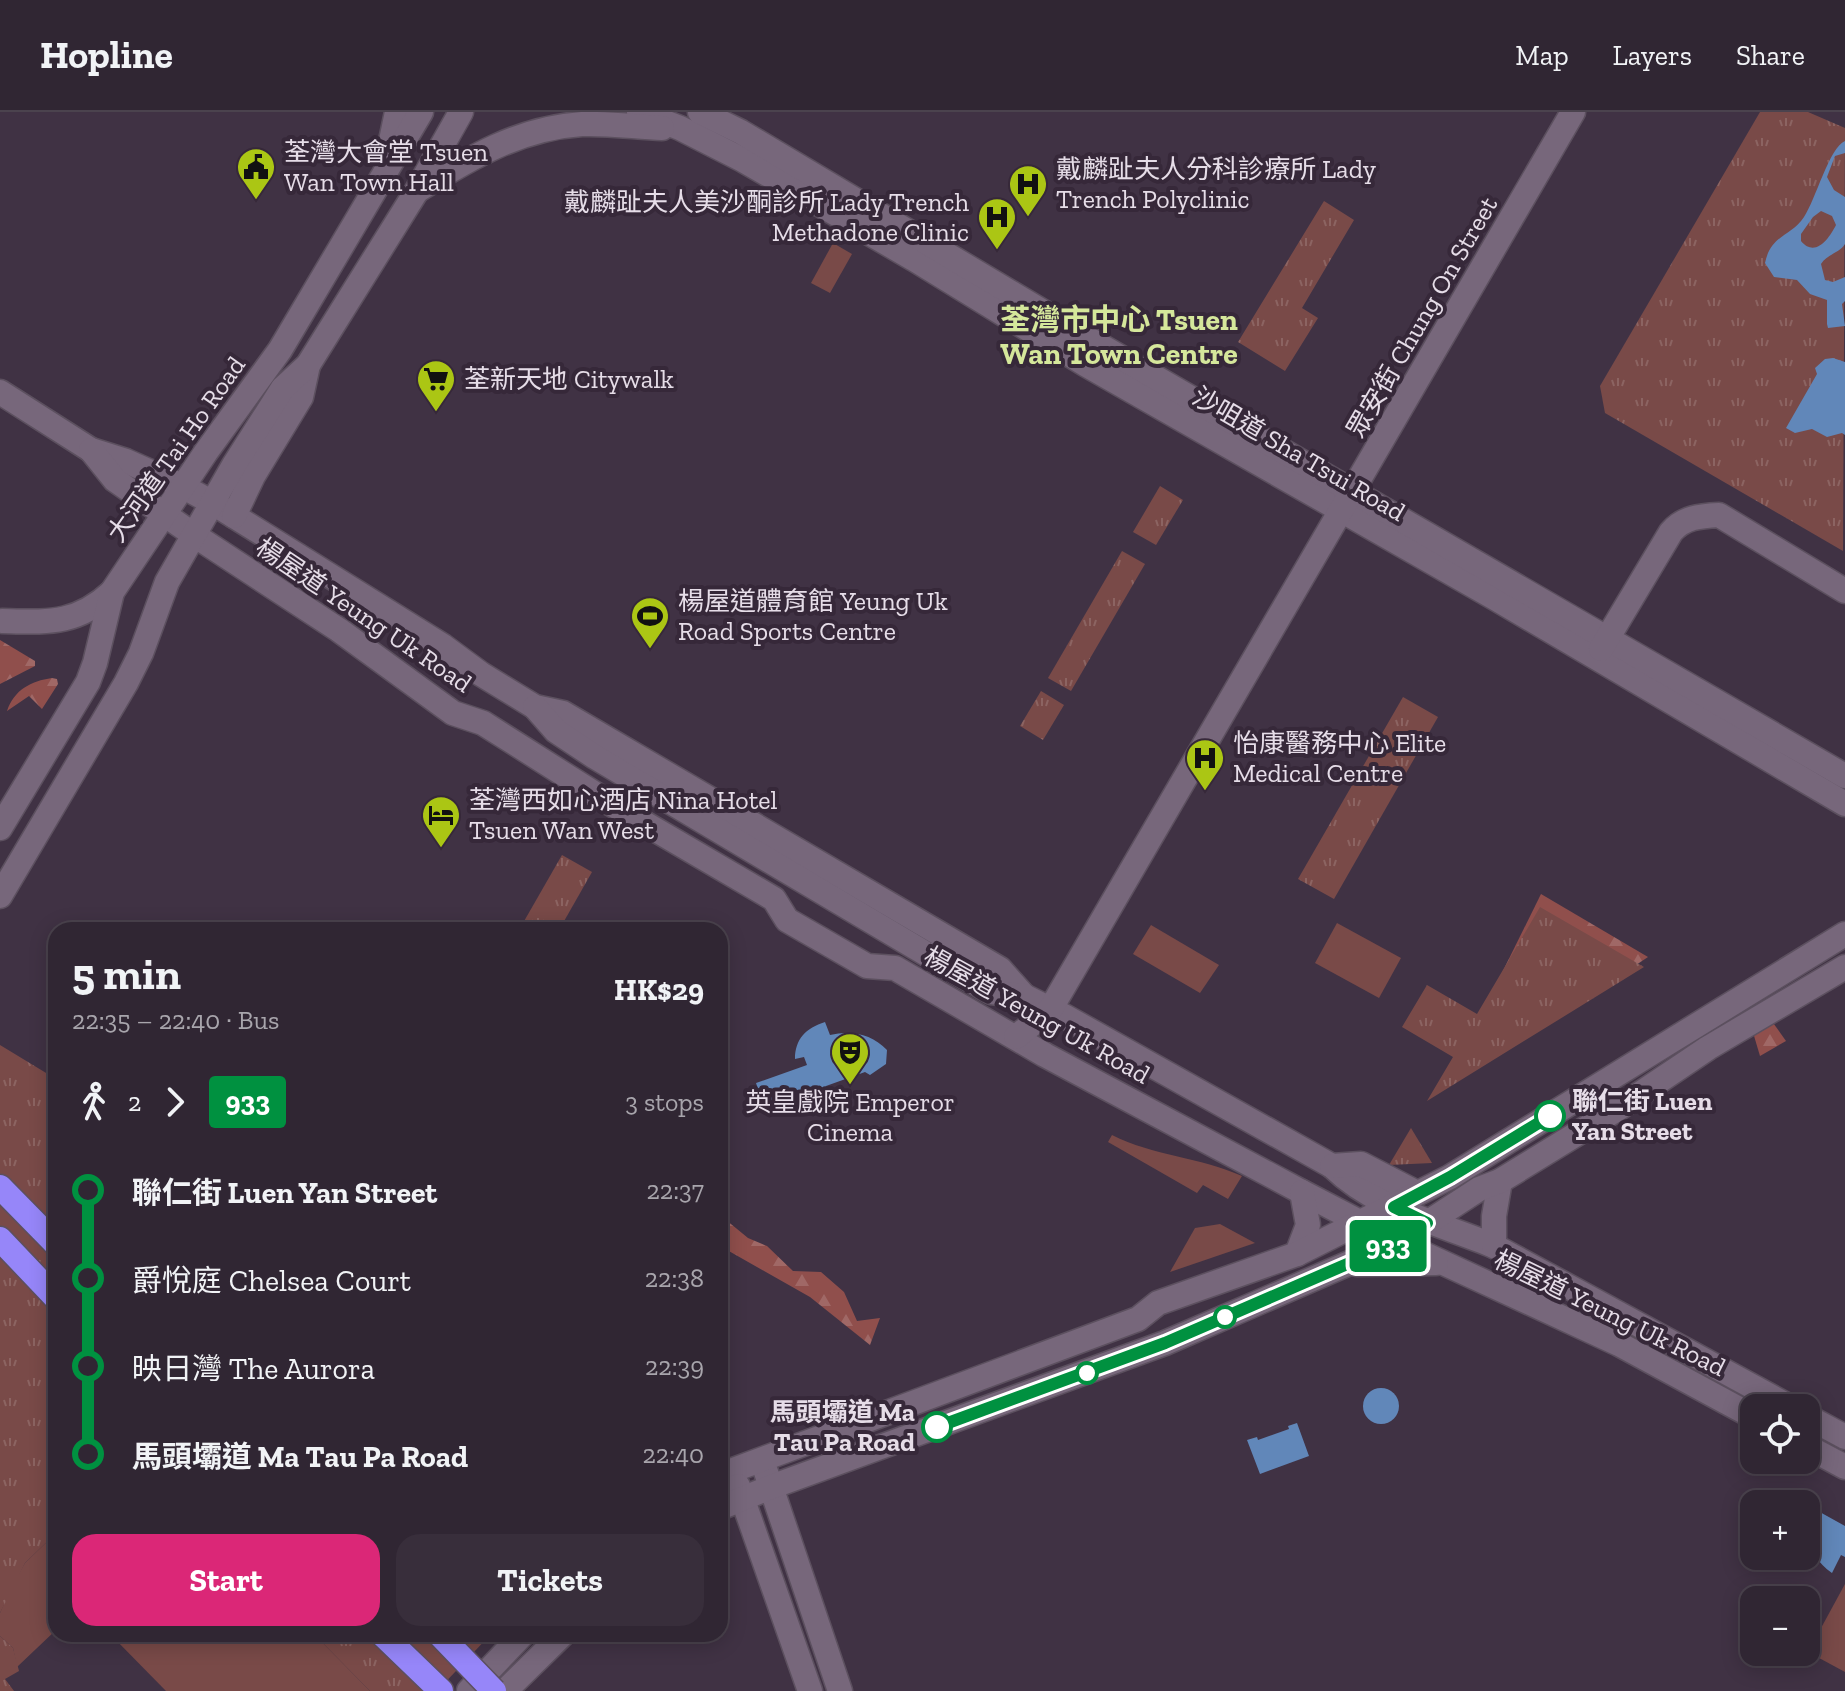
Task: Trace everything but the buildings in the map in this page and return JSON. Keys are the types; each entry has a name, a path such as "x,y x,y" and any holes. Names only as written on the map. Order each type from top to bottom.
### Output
{"highway":[{"path":"0,1187 48,1236"},
{"path":"0,1239 48,1290"},
{"path":"390,1642 441,1691"},
{"path":"447,1642 494,1691"}],"main road":[{"path":"382,181 397,112"},
{"name":"大河道 Tai Ho Road","path":"0,828 88,682 112,592 182,486 280,350 421,112"},
{"name":"大河道 Tai Ho Road","path":"0,896 133,670 167,582 194,535 283,388 308,365 416,192 461,112"},
{"path":"680,128 702,112"},
{"name":"沙咀道 Sha Tsui Road","path":"702,112 747,122 991,282 1346,500 1602,648 1845,776"},
{"name":"眾安街 Chung On Street","path":"1016,1037 1050,1010 1573,112"},
{"name":"沙咀道 Sha Tsui Road","path":"643,113 680,128 779,180 1085,364 1346,500"},
{"name":"大河道 Tai Ho Road","path":"416,192 505,140 548,127 585,124 680,128"},
{"path":"234,516 253,476 301,397 308,365"},
{"path":"0,392 91,450"},
{"name":"楊屋道 Yeung Uk Road","path":"91,450 126,461 213,503 535,707 563,713 1004,972 1024,996 1332,1166 1348,1183 1427,1223 1454,1229 1494,1246 1766,1394"},
{"name":"楊屋道 Yeung Uk Road","path":"91,450 115,480 339,630 453,713 483,723 590,791 774,899 787,920 867,966 895,968 1016,1037 1398,1242 1619,1344 1740,1409"},
{"path":"1602,648 1676,525 1700,516 1719,515 1845,591"},
{"path":"2,621 48,622 75,617 96,606 112,592"},
{"name":"沙咀道 Sha Tsui Road","path":"1602,648 1845,804"},
{"path":"728,1471 1138,1319 1158,1303 1297,1254 1362,1223 1450,1177 1837,939 1845,913"},
{"path":"728,1505 1165,1343 1398,1242 1479,1189 1500,1181 1619,1108 1708,1048 1845,967"},
{"path":"1332,1166 1361,1164 1417,1193"},
{"path":"1494,1246 1494,1216 1500,1181"},
{"path":"1297,1254 1308,1225 1302,1192"},
{"path":"1345,1264 1443,1263"},
{"path":"1820,1424 1845,1437"},
{"path":"1820,1454 1845,1467"},
{"path":"761,1458 840,1691"},
{"path":"728,1475 743,1498 810,1691"},
{"path":"469,1691 515,1642"},
{"path":"505,1691 555,1642"}],"green space":[{"path":"1760,112 1808,112 1845,128 1843,551 1605,413 1600,386"},
{"path":"1324,201 1354,220 1302,308 1318,318 1285,371 1238,342"},
{"path":"833,243 852,254 830,293 811,283"},
{"path":"1160,486 1183,500 1156,545 1133,532"},
{"path":"1122,551 1145,564 1071,691 1048,678"},
{"path":"0,640 35,661 35,666 0,684"},
{"path":"57,679 58,684 42,709 29,696 7,711 14,697 24,688"},
{"path":"1041,691 1064,705 1043,740 1020,726"},
{"path":"1403,697 1438,717 1334,899 1298,879"},
{"path":"562,855 592,872 564,922 524,922"},
{"path":"1541,894 1648,957 1618,977 1500,977"},
{"path":"1540,907 1644,967 1427,1101 1453,1057 1402,1027 1427,985 1477,1014"},
{"path":"1337,923 1401,958 1379,998 1315,963"},
{"path":"1151,925 1219,965 1200,993 1133,954"},
{"path":"1771,1020 1786,1041 1760,1056 1752,1029"},
{"path":"0,1045 48,1074 48,1541 25,1563 0,1613"},
{"path":"1411,1128 1432,1163 1389,1165"},
{"path":"1112,1135 1144,1148 1242,1176 1228,1199 1203,1185 1197,1193 1108,1142"},
{"path":"728,1222 748,1238 767,1246 793,1271 821,1272 844,1292 857,1321 880,1318 870,1345 810,1297 728,1251"},
{"path":"1220,1224 1255,1243 1170,1272 1195,1228"},
{"path":"48,1541 48,1638 17,1667 13,1648 0,1636 0,1613 25,1563"},
{"path":"1845,1584 1845,1672 1820,1658 1820,1630"},
{"path":"0,1636 13,1648 19,1671 5,1679 14,1691 0,1691"},
{"path":"118,1642 322,1642 370,1691 166,1691"},
{"path":"322,1642 483,1642 437,1691 370,1691"}],"water":[{"path":"1845,141 1845,153 1835,156 1827,177 1834,190 1845,197 1845,244 1821,264 1825,280 1833,282 1845,277 1845,301 1842,304 1845,326 1828,328 1827,300 1810,294 1797,280 1774,277 1765,263 1772,246 1804,217 1839,146","holes":["1821,211 1832,216 1836,225 1821,245 1811,248 1801,241 1801,234 1813,217"]},
{"path":"1825,359 1845,362 1845,435 1827,437 1812,429 1795,433 1786,428 1817,374 1815,368"},
{"path":"825,1022 830,1035 846,1033 875,1040 887,1050 886,1064 870,1075 865,1072 826,1086 827,1091 802,1100 799,1095 764,1107 756,1083 807,1065 804,1057 795,1059 799,1040 807,1031"},
{"path":"1381,1388 1394,1393 1399,1406 1394,1419 1381,1424 1368,1419 1363,1406 1368,1393"},
{"path":"1297,1423 1309,1456 1260,1474 1247,1440 1257,1437 1258,1440"},
{"path":"1820,1512 1845,1526 1845,1557 1841,1555 1832,1573 1820,1561"}],"bus line":[{"name":"933","path":"937,1427 1165,1343 1398,1242 1427,1223 1394,1207 1550,1116"}],"place":[{"name":"荃灣大會堂 Tsuen Wan Town Hall","path":"256,201"},
{"name":"戴麟趾夫人分科診療所 Lady Trench Polyclinic","path":"1028,218"},
{"name":"戴麟趾夫人美沙酮診所 Lady Trench Methadone Clinic","path":"997,251"},
{"name":"荃新天地 Citywalk","path":"436,413"},
{"name":"楊屋道體育館 Yeung Uk Road Sports Centre","path":"650,650"},
{"name":"怡康醫務中心 Elite Medical Centre","path":"1205,792"},
{"name":"荃灣西如心酒店 Nina Hotel Tsuen Wan West","path":"441,849"},
{"name":"英皇戲院 Emperor Cinema","path":"850,1086"},
{"name":"聯仁街 Luen Yan Street","path":"1550,1116"},
{"name":"馬頭壩道 Ma Tau Pa Road","path":"937,1427"}],"district":[{"name":"荃灣市中心 Tsuen Wan Town Centre","path":"1119,337"}]}
